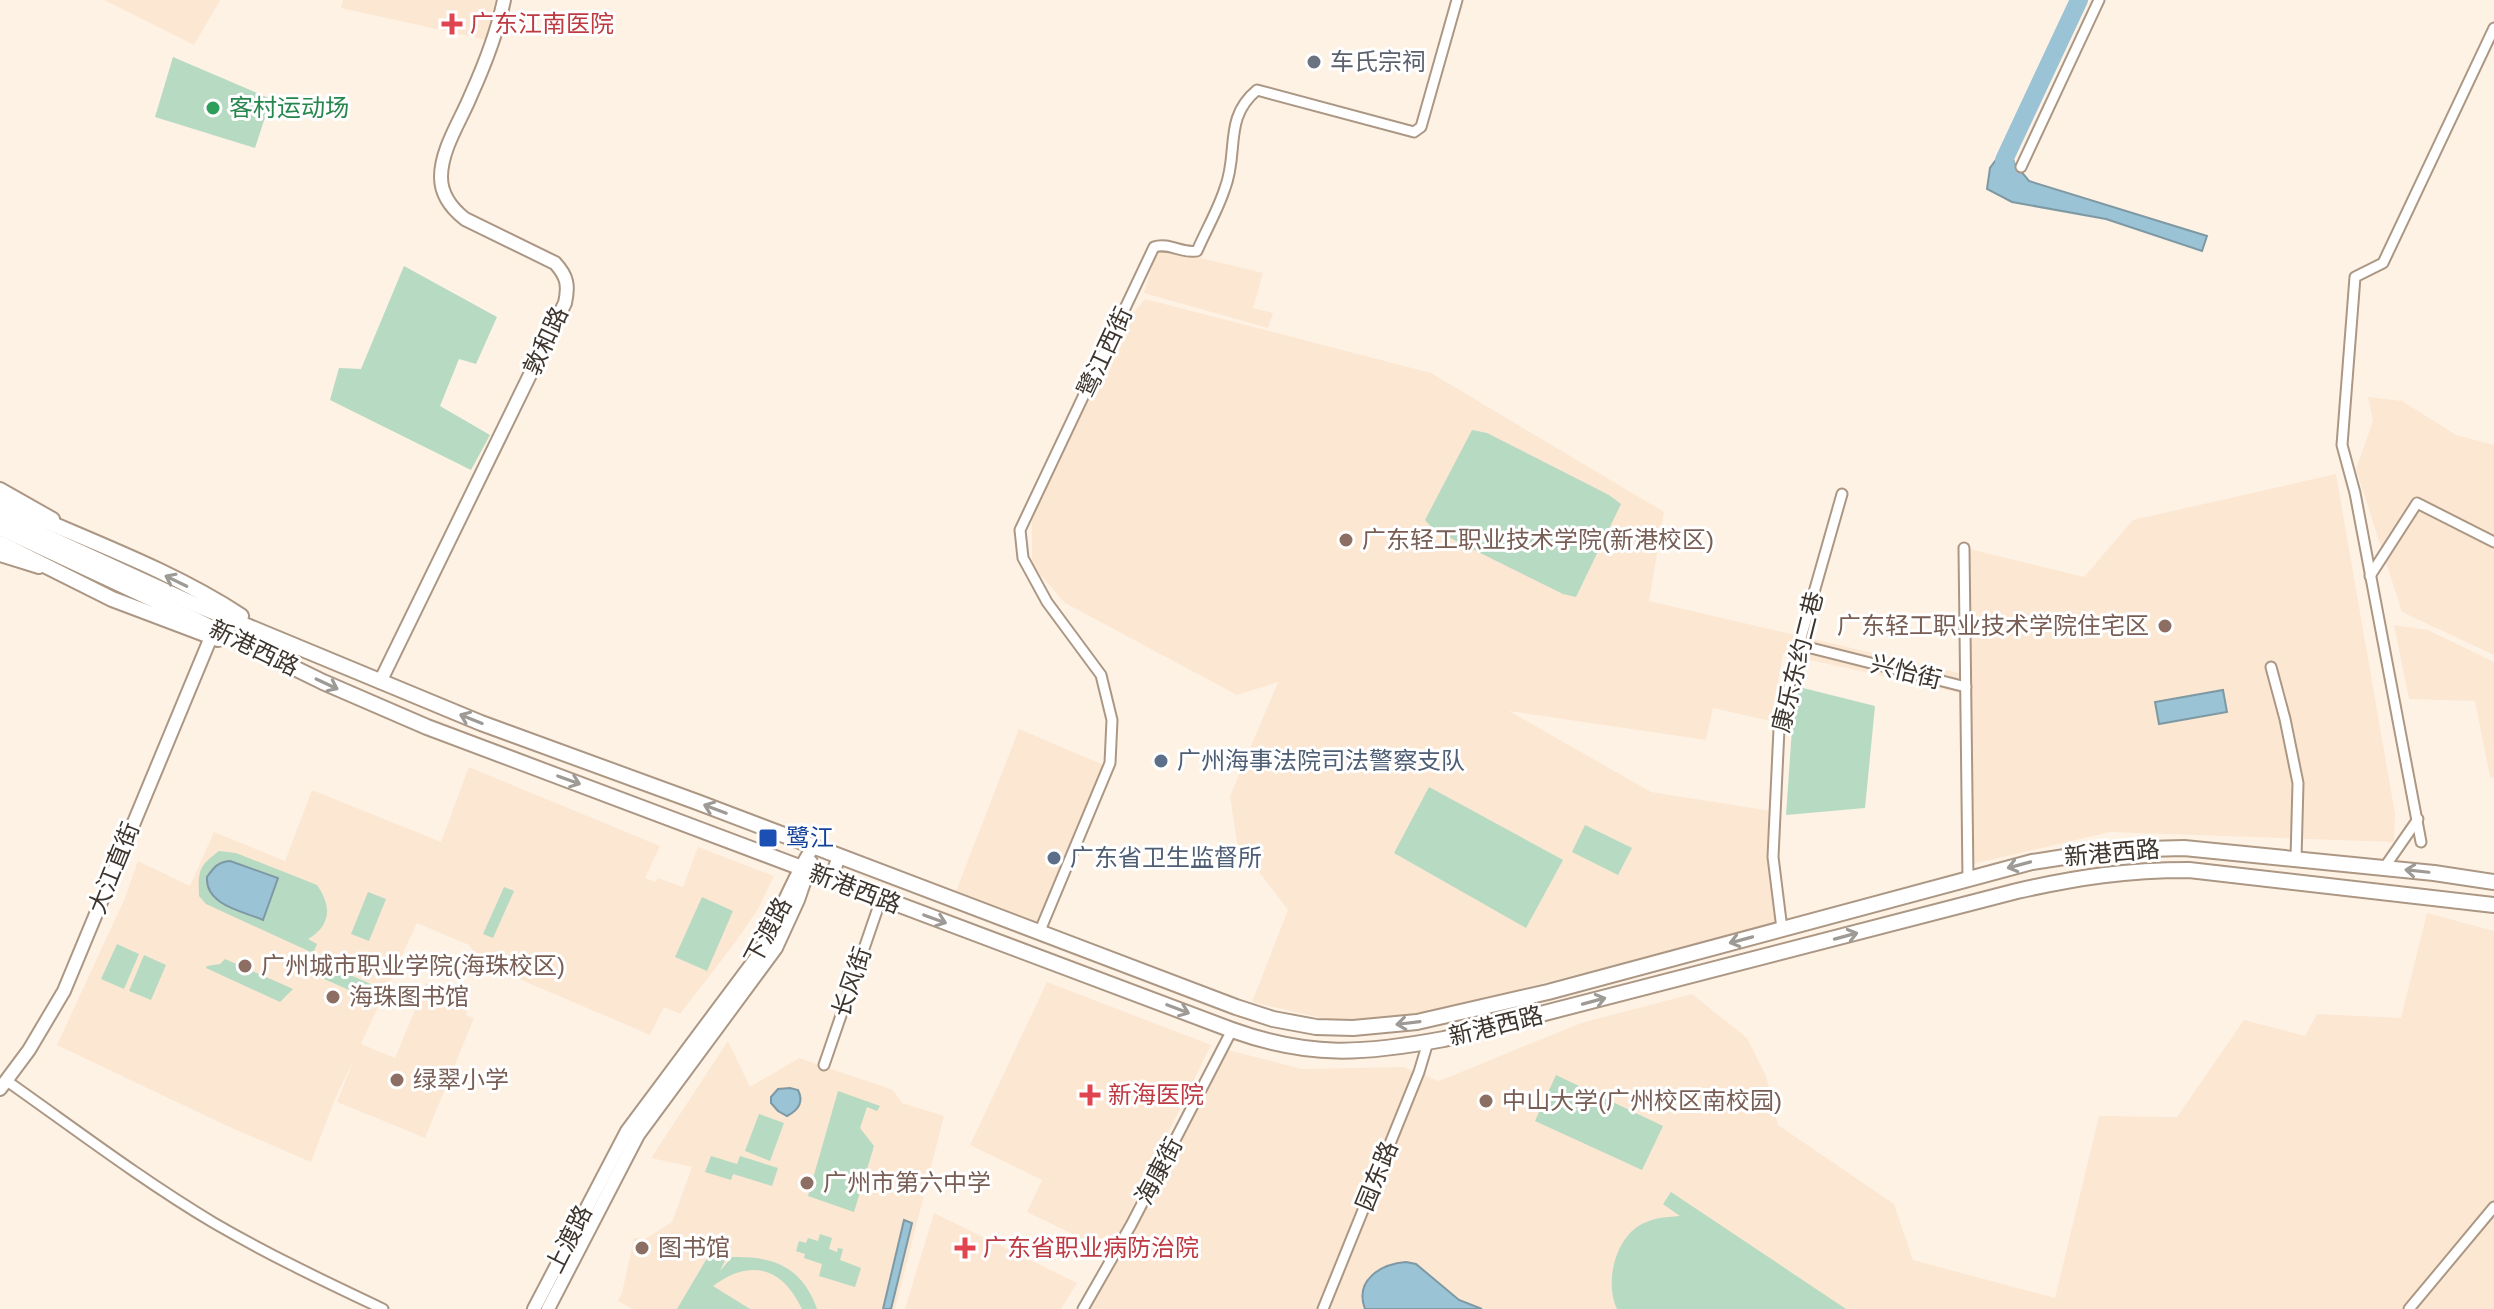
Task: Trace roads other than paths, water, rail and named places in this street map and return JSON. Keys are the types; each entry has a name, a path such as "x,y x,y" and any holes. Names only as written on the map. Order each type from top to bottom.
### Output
{"main road":[{"path":"0,501 198,591 268,634"},
{"name":"新港西路","path":"0,515 30,536 257,650 427,727 1232,1030 1314,1051 1359,1051 1428,1042 2090,875 2189,870 2494,905"},
{"name":"新港西路","path":"0,528 30,536 506,733 1246,1010 1300,1025 1353,1028 1417,1022 1553,990 2032,862 2096,852 2184,848 2494,882"},
{"path":"0,543 112,599 211,637 257,650"},
{"path":"750,848 758,825"}],"street":[{"name":"敦和路","path":"380,682 565,303 568,291 563,272 555,263 465,219 455,211 443,193 441,179 444,159 488,54 504,0"},
{"name":"鹭江西街","path":"1039,933 1110,763 1112,720 1101,675 1047,602 1023,558 1020,530 1154,247 1163,244 1191,253 1197,251 1227,186 1236,123 1244,101 1257,90 1414,132 1421,127 1457,0"},
{"path":"2021,167 2099,0"},
{"path":"2421,842 2355,493 2342,445 2355,277 2383,263 2494,28"},
{"path":"2480,58 2494,60"},
{"path":"0,489 80,535"},
{"name":"康乐东约二巷","path":"1782,929 1773,857 1779,729 1799,645 1842,494"},
{"path":"2370,576 2417,503 2494,542"},
{"path":"1964,548 1968,879"},
{"path":"0,555 54,572"},
{"name":"大江直街","path":"3,1085 43,1029 64,991 211,637"},
{"name":"兴怡街","path":"1799,645 1966,687"},
{"path":"2271,667 2298,783 2296,859"},
{"path":"2384,868 2418,819"},
{"name":"下渡路","path":"610,1172 634,1119 756,958 804,870 813,847"},
{"path":"830,880 839,857"},
{"name":"长风街","path":"824,1065 881,899"},
{"name":"新港西路","path":"1553,990 1559,1011"},
{"path":"1296,1048 1300,1025"},
{"name":"海康街","path":"1083,1309 1131,1225 1232,1030"},
{"name":"园东路","path":"1323,1309 1419,1072 1428,1042"},
{"path":"3,1085 212,1221 289,1265 383,1309"},
{"name":"上渡路","path":"534,1309 610,1172"},
{"name":"上渡路","path":"548,1309 610,1172"},
{"path":"2409,1309 2494,1207"}],"water":[{"path":"2009,142 2014,163 2029,181 2207,236 2202,251 2106,219 2012,202 1987,189 1990,168"},
{"path":"2223,690 2227,712 2159,724 2155,702"},
{"path":"230,861 278,878 263,920 226,906 208,887 207,877 217,866"},
{"path":"778,1089 798,1090 800,1102 795,1111 787,1116 771,1103 771,1097"},
{"path":"904,1220 912,1223 891,1309 883,1309"},
{"path":"1406,1262 1416,1264 1459,1300 1482,1309 1365,1309 1363,1290 1372,1275 1388,1266"}],"waterway":[{"path":"2006,166 2004,160 2079,0"}],"place":[{"name":"广东江南医院","path":"452,24"},
{"name":"车氏宗祠","path":"1314,62"},
{"name":"客村运动场","path":"213,108"},
{"name":"广东轻工职业技术学院(新港校区)","path":"1346,540"},
{"name":"广东轻工职业技术学院住宅区","path":"2165,626"},
{"name":"广州海事法院司法警察支队","path":"1161,761"},
{"name":"鹭江","path":"768,838"},
{"name":"广东省卫生监督所","path":"1054,858"},
{"name":"广州城市职业学院(海珠校区)","path":"245,966"},
{"name":"海珠图书馆","path":"333,997"},
{"name":"绿翠小学","path":"397,1080"},
{"name":"新海医院","path":"1090,1095"},
{"name":"中山大学(广州校区南校园)","path":"1486,1101"},
{"name":"广州市第六中学","path":"807,1183"},
{"name":"图书馆","path":"642,1248"},
{"name":"广东省职业病防治院","path":"965,1248"}]}
